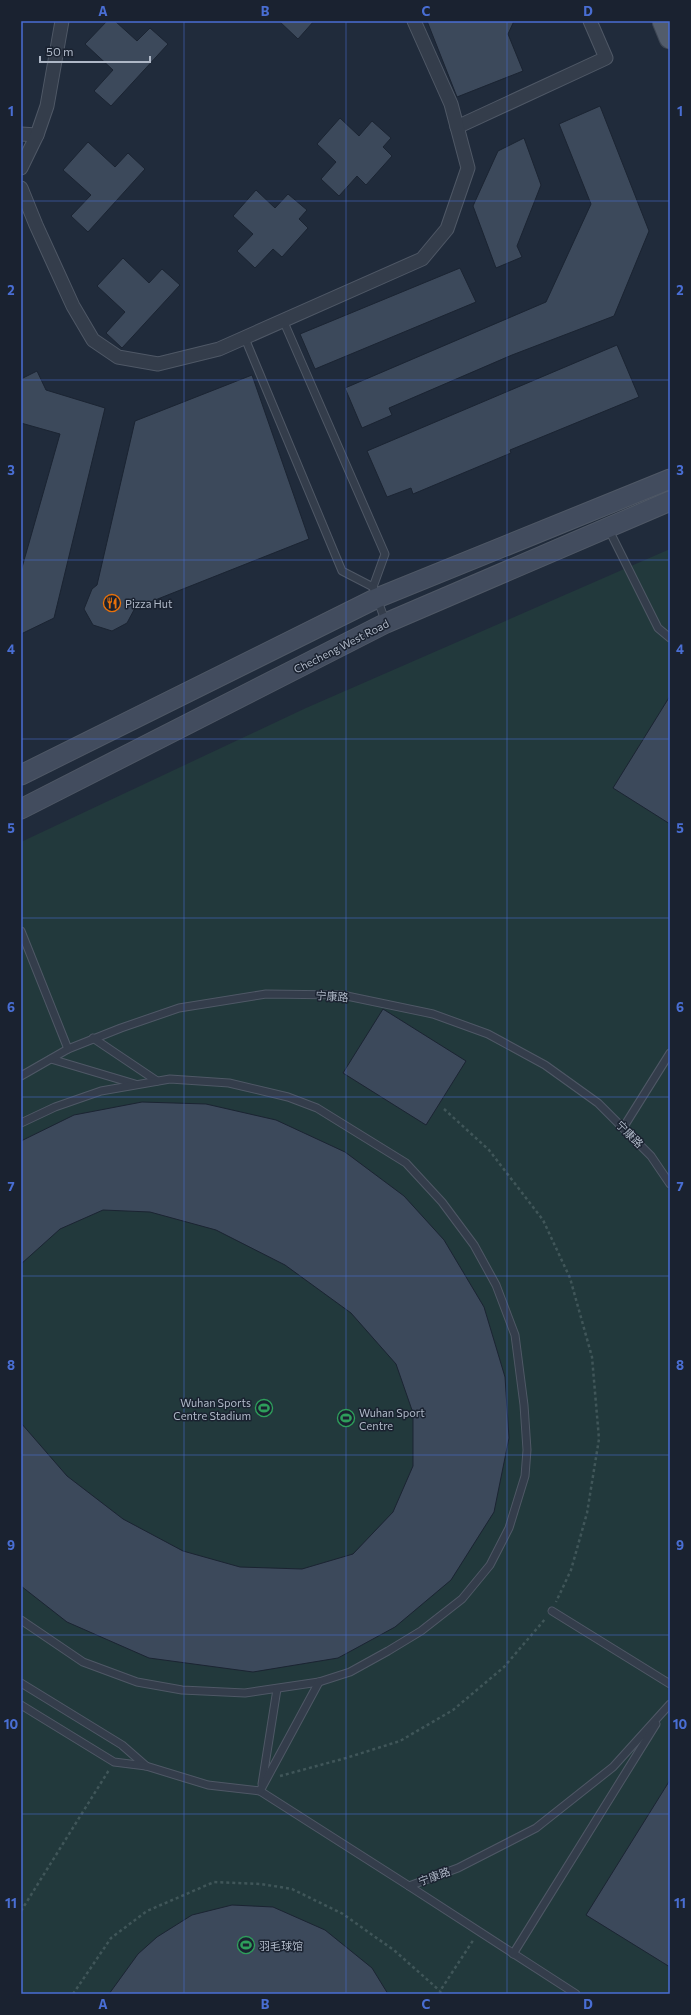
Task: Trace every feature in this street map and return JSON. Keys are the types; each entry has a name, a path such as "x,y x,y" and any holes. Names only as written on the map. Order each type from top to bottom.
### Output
{"main road":[{"path":"663,21 670,38"},
{"path":"21,774 375,593 670,479"},
{"name":"Checheng West Road","path":"21,809 386,623 670,501"}],"street":[{"path":"21,168 37,135 47,106 62,21"},
{"path":"21,188 36,225 74,306 93,340 118,357 158,364 219,349 244,336 422,259 447,230 468,168 452,104 414,21"},
{"path":"458,126 606,58 590,21"},
{"path":"21,134 37,135"}],"lane":[{"path":"283,320 385,554 375,593 386,623"},
{"path":"244,336 342,571 375,593"},
{"path":"608,528 658,628 670,638"},
{"path":"21,931 68,1049"},
{"name":"宁康路","path":"21,1076 68,1049 93,1038 179,1008 266,994 342,994 433,1014 488,1034 546,1064 598,1103 651,1156 670,1184"},
{"path":"93,1038 157,1081"},
{"path":"623,1128 670,1053"},
{"path":"51,1059 138,1085"},
{"path":"21,1123 55,1107 101,1091 170,1079 229,1083 288,1097 317,1108 406,1163 442,1202 474,1245 496,1285 515,1335 524,1405 527,1450 525,1476 509,1528 490,1565 462,1599 421,1631 350,1672 319,1682 277,1690 245,1693 182,1690 137,1682 84,1662 21,1620"},
{"path":"552,1611 670,1684"},
{"path":"260,1791 319,1682"},
{"path":"21,1683 122,1745 146,1766"},
{"path":"260,1791 277,1690"},
{"path":"21,1705 114,1762 146,1766"},
{"path":"513,1954 668,1706"},
{"name":"宁康路","path":"146,1766 208,1785 260,1791 409,1886 458,1868 536,1828 613,1767 668,1706"},
{"path":"409,1886 576,1994"}],"path":[{"path":"266,1779 346,1758 400,1741 452,1710 504,1667 552,1611 571,1570 587,1513 600,1439 592,1356 570,1278 543,1220 489,1150 444,1110"},
{"path":"21,1911 114,1762"},
{"path":"73,1994 111,1938 147,1911 214,1882 261,1884 292,1889 343,1914 396,1951 440,1992 479,1932"}],"green space":[{"name":"Wuhan Sport Centre","path":"670,549 670,1994 21,1994 21,842 306,708"}],"building":[{"path":"107,21 115,21 137,41 150,28 168,44 111,106 94,91 113,70 85,44"},
{"path":"279,21 314,21 298,39"},
{"path":"427,21 514,21 508,34 523,71 457,97"},
{"path":"600,106 649,231 614,316 512,355 389,408 392,415 362,428 345,388 546,302 591,204 559,124"},
{"path":"340,118 359,136 372,121 391,138 383,147 392,156 366,185 357,176 339,196 321,179 336,162 317,144"},
{"path":"524,138 541,185 517,246 522,257 496,268 473,206 498,151"},
{"path":"88,142 115,167 128,153 145,169 88,232 71,216 91,195 63,170"},
{"path":"256,190 275,208 288,194 307,210 299,219 308,228 282,257 273,249 255,268 237,251 253,234 233,216"},
{"path":"123,258 149,283 162,269 180,285 122,348 106,333 125,312 97,286"},
{"path":"460,268 476,302 315,369 300,334"},
{"path":"617,345 639,397 510,450 511,453 413,494 411,488 387,497 367,451"},
{"path":"37,371 46,390 105,408 54,618 21,634 21,571 60,434 21,423 21,379"},
{"path":"252,375 309,539 135,608 127,623 112,631 93,625 84,609 92,589 97,585 135,421"},
{"path":"670,696 670,824 613,788"},
{"path":"383,1009 466,1061 426,1125 343,1073"},
{"path":"142,1102 206,1104 276,1120 345,1152 404,1196 444,1240 484,1307 505,1377 509,1438 494,1512 451,1580 395,1627 338,1658 253,1672 149,1658 67,1622 21,1586 21,1423 67,1476 123,1519 183,1551 240,1567 302,1569 353,1554 393,1512 413,1466 413,1413 396,1364 351,1313 285,1265 216,1230 150,1212 103,1210 60,1229 21,1264 21,1141 74,1115"},
{"path":"670,1780 670,1967 586,1915"},
{"name":"羽毛球馆","path":"232,1905 273,1907 325,1930 372,1968 388,1994 109,1994 138,1954 157,1937 192,1915"}],"place":[{"name":"Pizza Hut","path":"112,603"},
{"name":"Wuhan Sports Centre Stadium","path":"264,1408"},
{"name":"Wuhan Sport Centre","path":"346,1418"},
{"name":"羽毛球馆","path":"246,1945"}]}
